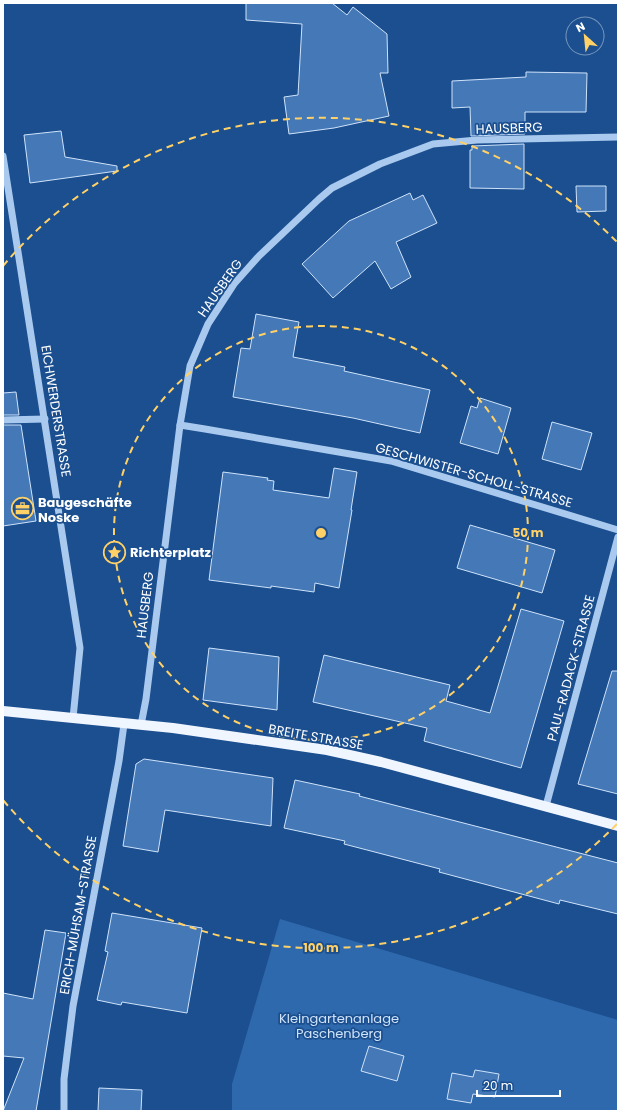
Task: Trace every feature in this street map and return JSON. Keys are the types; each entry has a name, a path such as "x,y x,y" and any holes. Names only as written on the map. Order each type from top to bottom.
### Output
{"main road":[{"name":"BREITE STRASSE","path":"3,711 173,728 327,750 381,762 618,826"}],"street":[{"name":"HAUSBERG","path":"141,725 146,699 180,426 190,366 208,324 234,284 259,256 318,198 332,188 380,164 433,144 477,140 618,137"},
{"name":"EICHWERDERSTRASSE","path":"3,156 80,648 73,718"},
{"path":"3,420 45,419"},
{"name":"GESCHWISTER-SCHOLL-STRASSE","path":"180,426 391,461 618,530"},
{"name":"PAUL-RADACK-STRASSE","path":"546,806 618,536"},
{"name":"ERICH-MÜHSAM-STRASSE","path":"64,1111 64,1079 74,1006 120,755 124,724"}],"green space":[{"name":"Kleingartenanlage Paschenberg","path":"280,919 618,1020 618,1111 232,1111 232,1084"}],"building":[{"path":"246,3 332,3 347,15 353,7 387,34 388,73 380,73 389,116 334,128 289,134 284,97 298,95 302,24 246,20"},
{"path":"526,72 587,73 586,112 525,112 525,134 471,136 470,107 452,108 452,81 526,77"},
{"path":"61,131 65,157 117,166 117,171 30,183 24,135"},
{"path":"524,144 524,189 470,188 470,150 472,150 472,146"},
{"path":"576,186 606,186 606,211 577,212"},
{"path":"410,193 413,200 423,195 437,223 396,242 411,277 391,289 375,261 333,298 302,264 349,221"},
{"path":"256,314 299,322 293,357 345,367 344,371 430,390 420,433 353,418 233,397 241,348 250,349"},
{"path":"16,392 19,415 3,415 3,393"},
{"path":"480,398 511,408 498,454 460,443 471,406 477,408"},
{"path":"552,422 592,433 581,470 542,459"},
{"path":"3,425 21,425 36,521 3,526"},
{"path":"334,468 357,472 339,588 315,583 314,592 209,580 223,472 268,478 267,480 274,481 273,490 329,498"},
{"path":"470,525 555,550 542,593 457,568"},
{"path":"521,609 564,621 521,768 424,741 427,728 313,702 324,655 450,685 446,701 490,713"},
{"path":"209,648 279,657 277,710 203,700"},
{"path":"612,671 618,671 618,794 578,784"},
{"path":"144,759 273,778 271,826 165,810 158,852 123,846 136,764"},
{"path":"295,780 360,794 359,796 618,863 618,914 560,900 559,904 439,872 440,869 344,844 345,841 284,828"},
{"path":"112,913 202,928 187,1013 122,1002 121,1005 97,1000 108,952 105,951"},
{"path":"45,930 66,933 36,1111 3,1111 24,1058 3,1056 3,993 33,999"},
{"path":"369,1046 404,1056 397,1081 361,1071"},
{"path":"475,1070 499,1074 495,1097 473,1094 471,1103 447,1099 452,1073 473,1077"},
{"path":"99,1088 142,1090 141,1111 98,1111"}],"place":[{"name":"Baugeschäfte Noske","path":"22,509"},
{"name":"Richterplatz","path":"114,552"}]}
